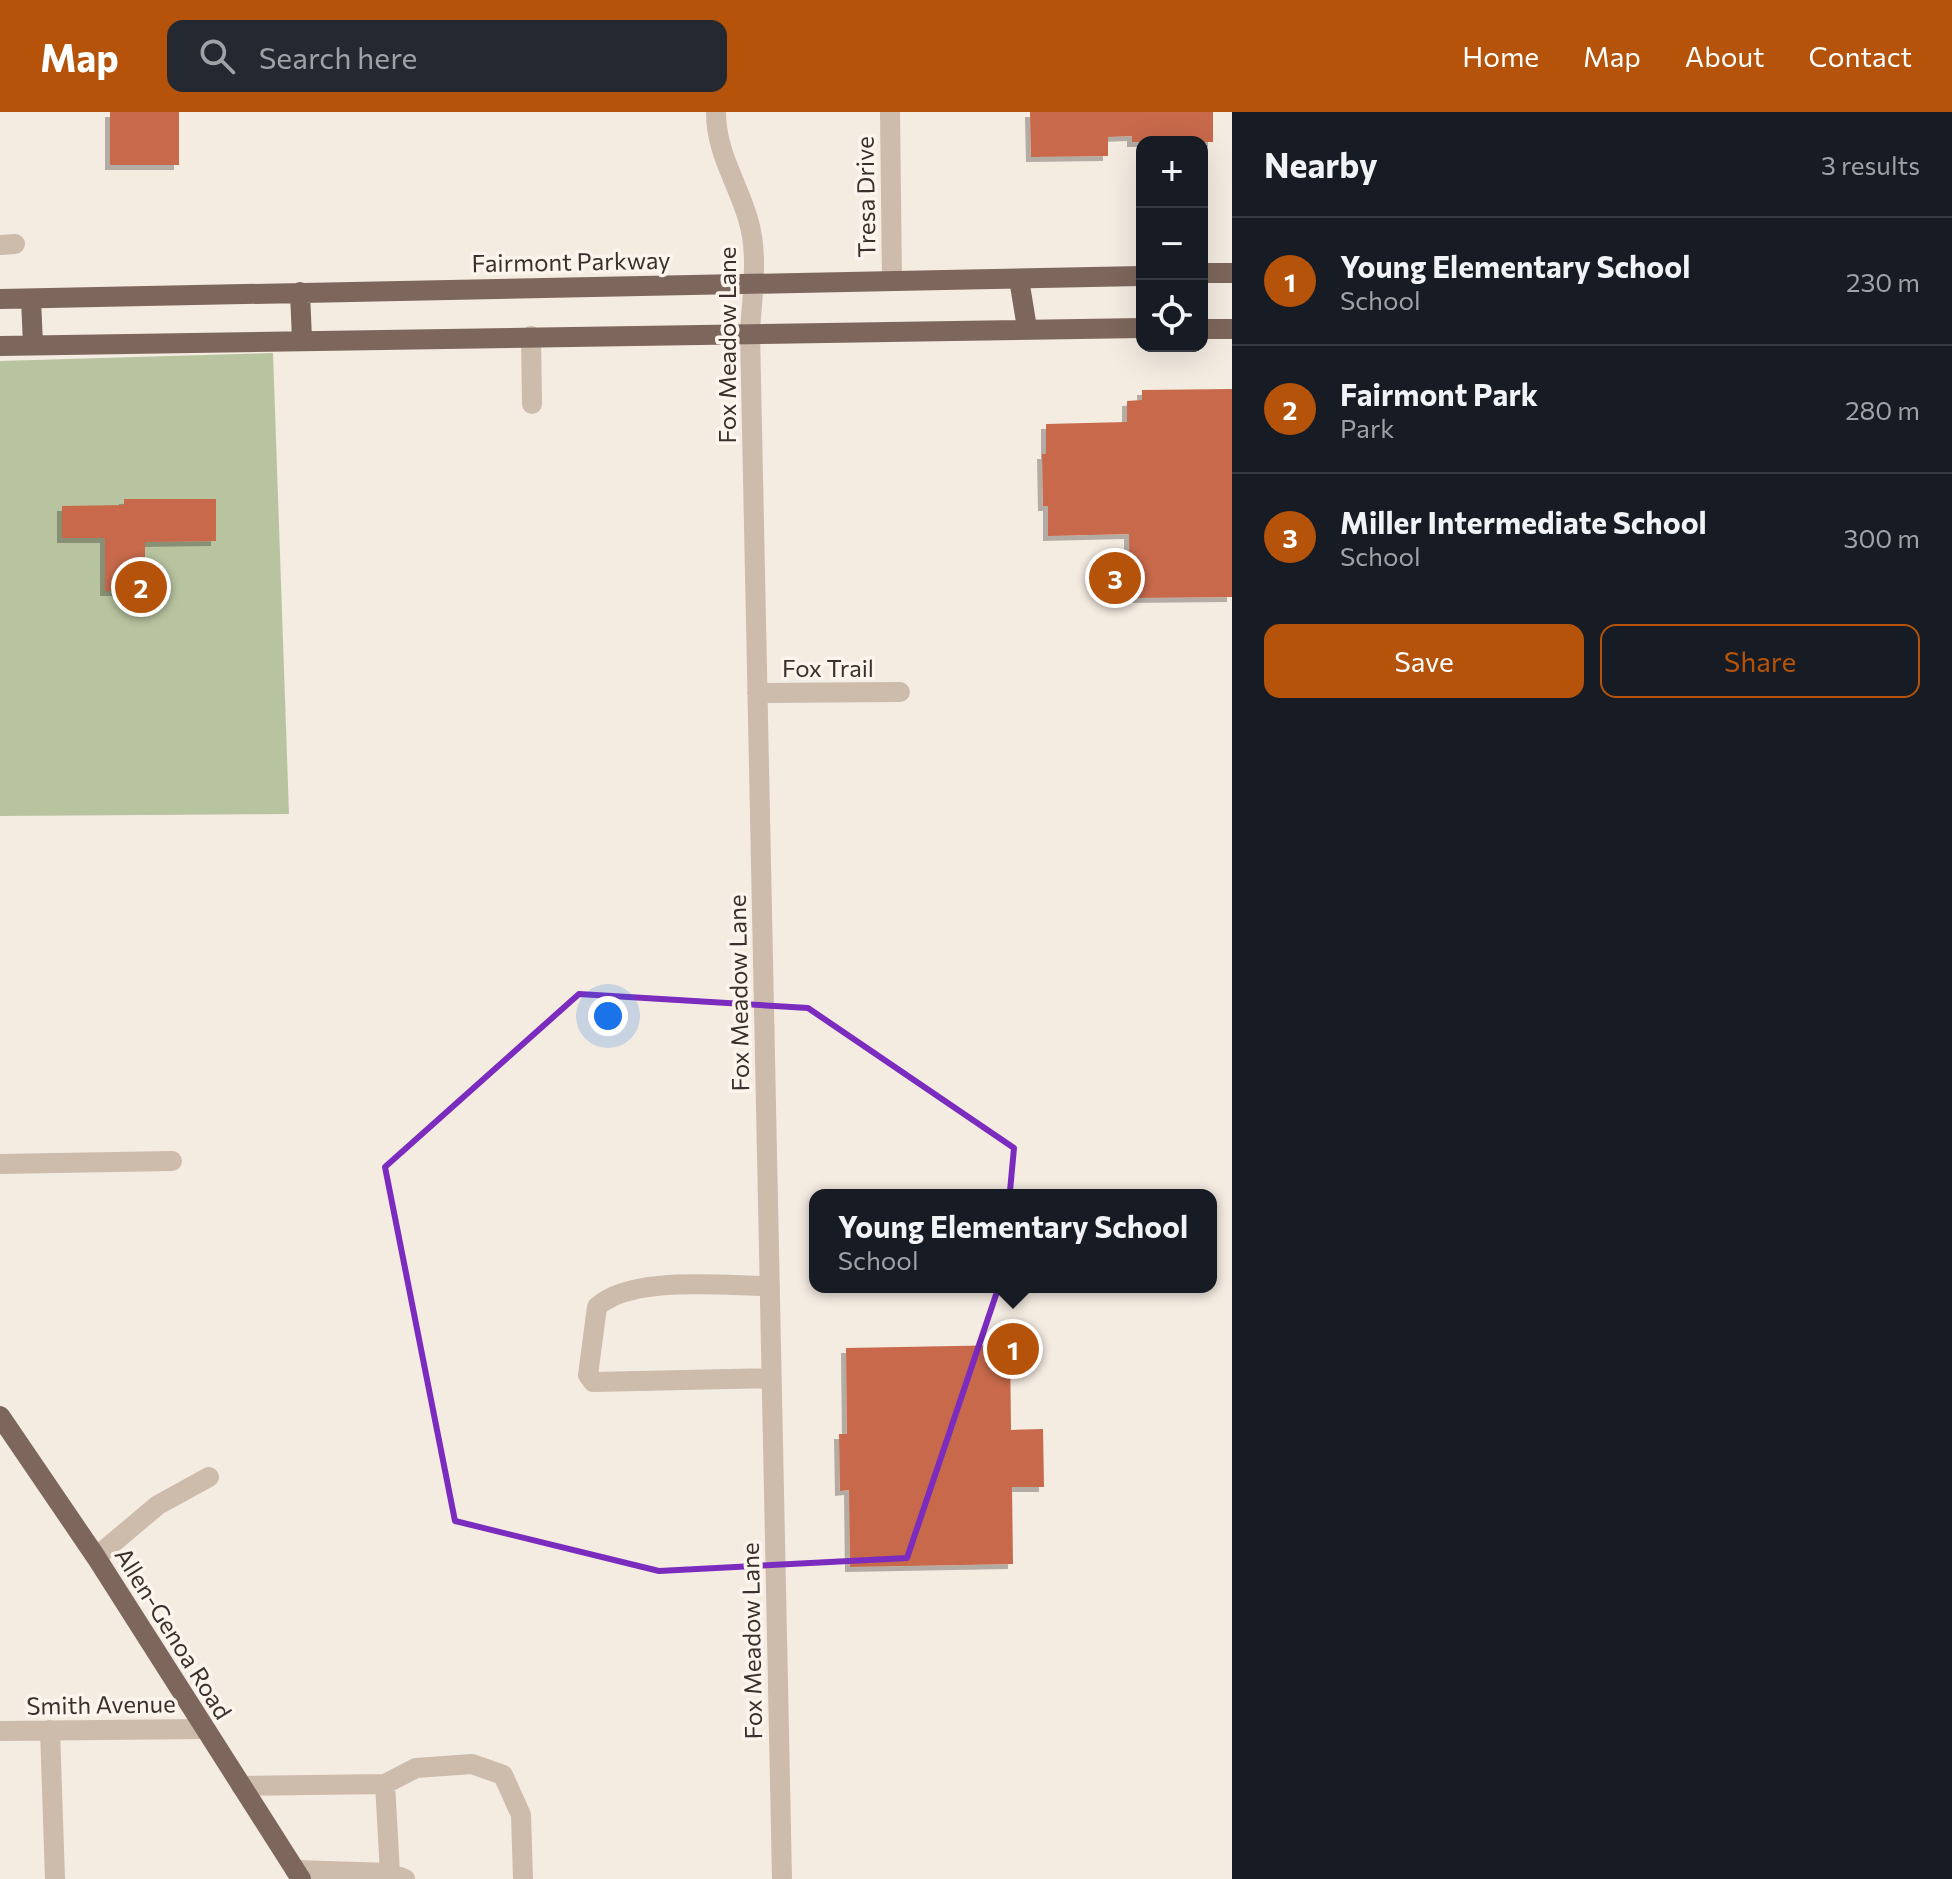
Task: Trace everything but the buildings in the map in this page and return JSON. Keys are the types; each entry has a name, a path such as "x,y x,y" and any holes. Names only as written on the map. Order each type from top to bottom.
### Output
{"main road":[{"path":"1208,273 1232,273"},
{"name":"Fairmont Parkway","path":"0,299 1136,276"},
{"path":"1019,279 1027,328"},
{"path":"300,292 302,340"},
{"path":"31,299 33,345"},
{"path":"0,346 1136,328"},
{"path":"1208,329 1232,329"},
{"name":"Allen-Genoa Road","path":"0,1416 96,1557 298,1874"}],"street":[{"name":"Fox Meadow Lane","path":"716,112 720,149 748,219 753,284 750,332 782,1879"},
{"name":"Tresa Drive","path":"890,112 892,281"},
{"path":"531,336 532,404"},
{"name":"Fox Trail","path":"757,693 900,692"},
{"path":"0,1164 172,1161"},
{"path":"770,1286 641,1288 614,1294 597,1307 588,1375 593,1382 771,1378"},
{"path":"96,1557 158,1505 209,1477"},
{"name":"Smith Avenue","path":"0,1731 203,1729"},
{"path":"50,1730 55,1879"},
{"path":"241,1786 385,1784 416,1768 472,1764 503,1775 521,1815 523,1879"},
{"path":"298,1874 398,1876 385,1784"}],"highlighted area":[{"path":"579,994 808,1008 1014,1148 1002,1277 907,1558 659,1571 455,1521 385,1167"}],"green space":[{"path":"273,353 289,814 0,816 0,361"}],"place":[{"name":"Miller Intermediate School","path":"1115,578"},
{"name":"Fairmont Park","path":"141,587"},
{"name":"Young Elementary School","path":"1013,1349"}]}
